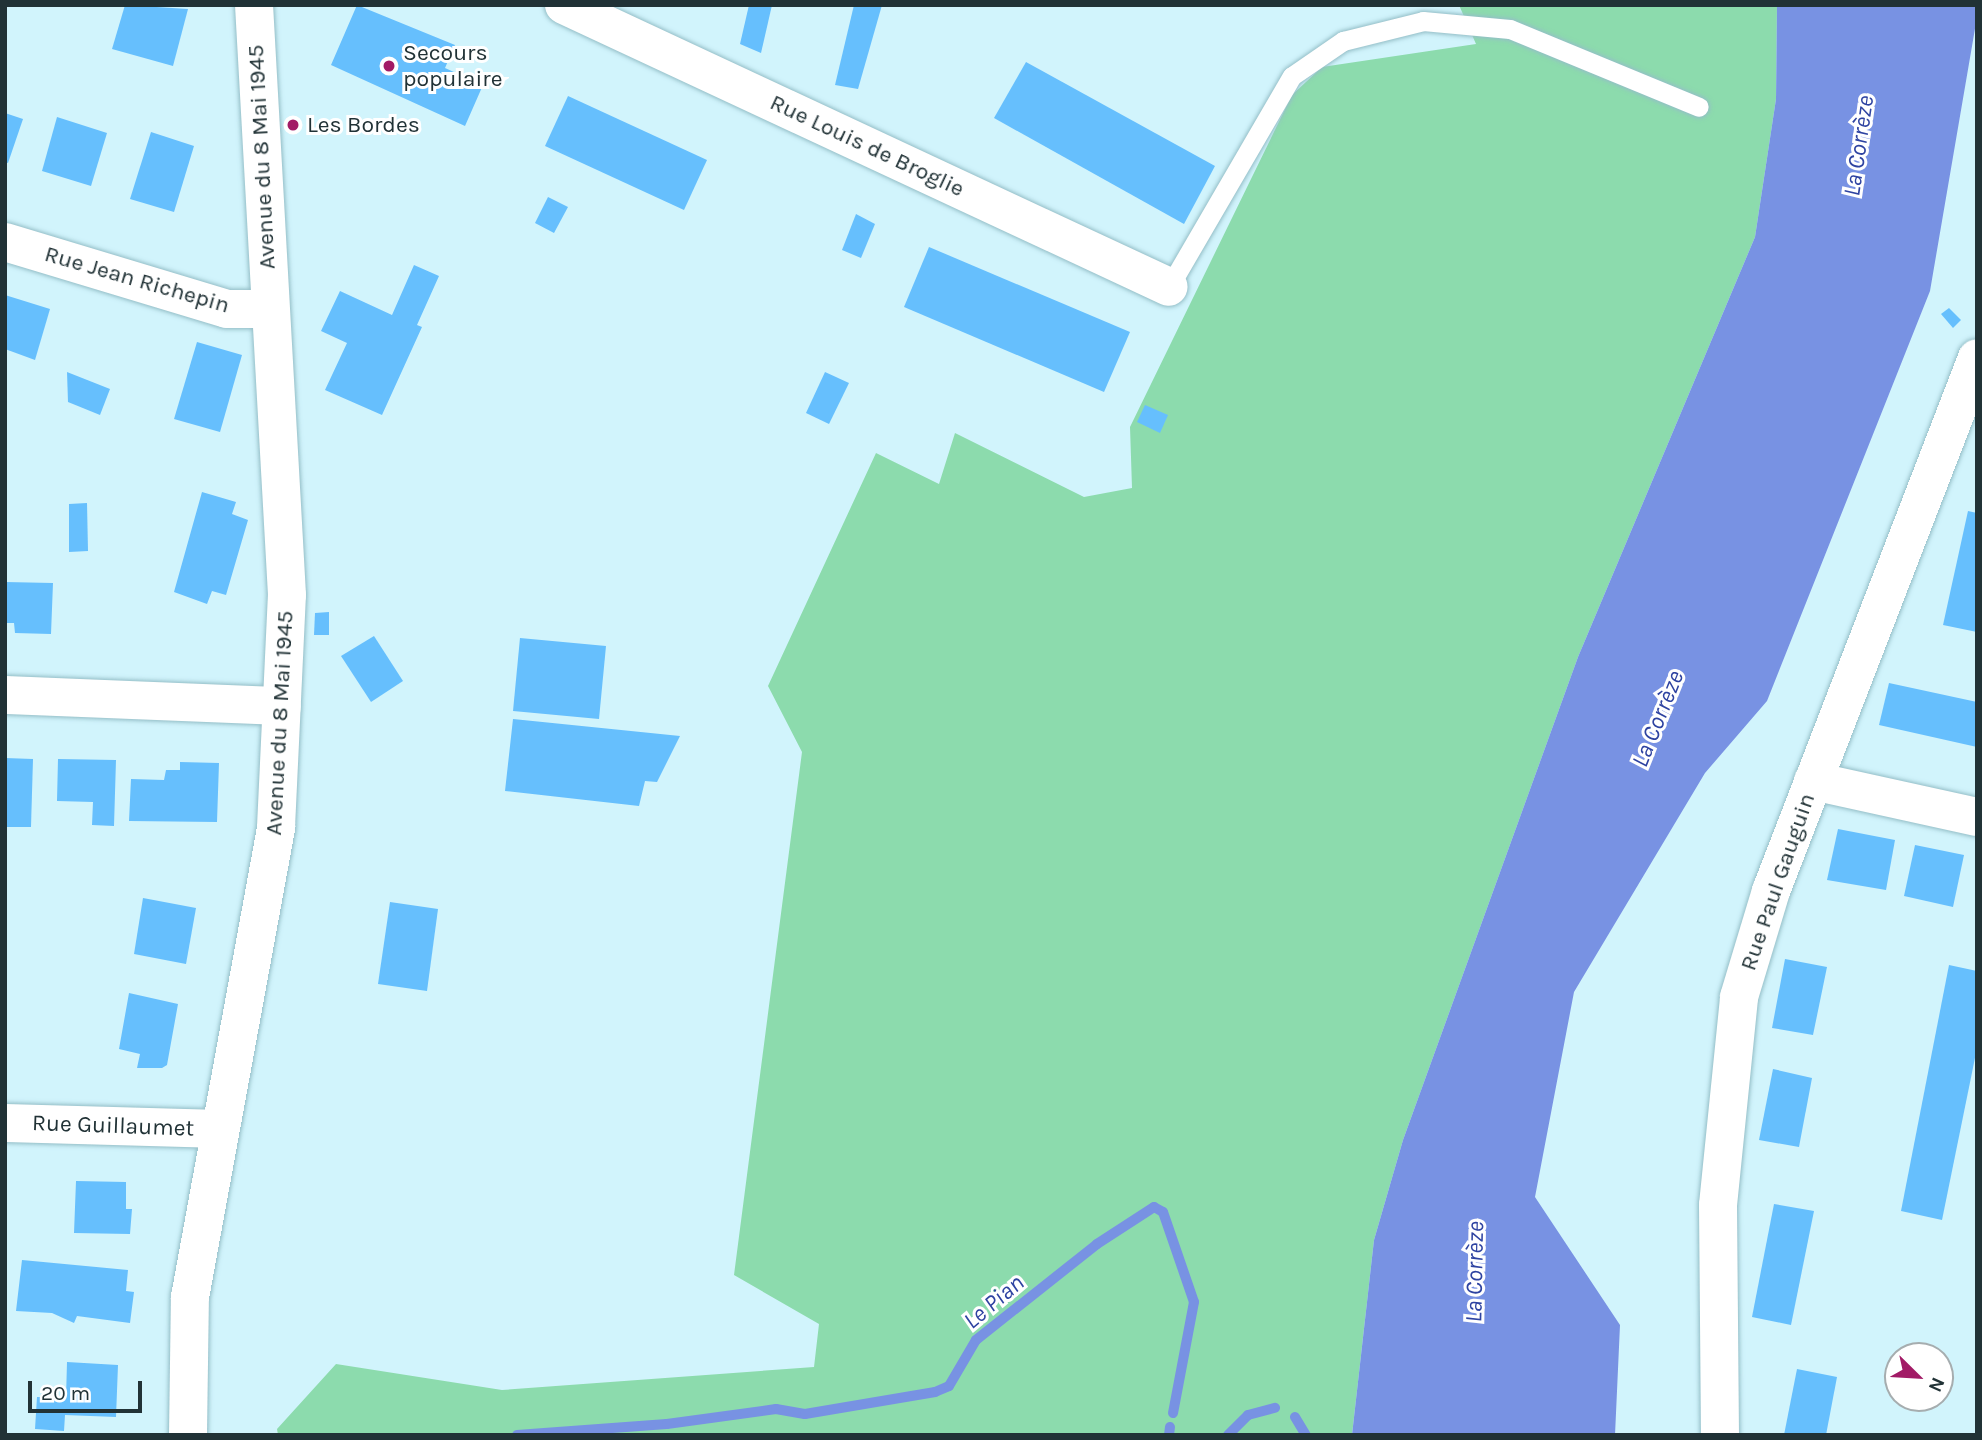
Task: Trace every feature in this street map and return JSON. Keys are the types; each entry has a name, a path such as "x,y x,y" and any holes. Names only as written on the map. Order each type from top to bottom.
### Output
{"street":[{"name":"Avenue du 8 Mai 1945","path":"187,1429 190,1297 276,827 282,706 286,595 254,5"},
{"name":"Rue Louis de Broglie","path":"564,5 1169,287"},
{"name":"Rue Jean Richepin","path":"5,242 227,309 269,309"},
{"name":"Rue Paul Gauguin","path":"1720,1435 1718,1205 1728,1068 1739,997 1813,781 1977,358"},
{"path":"5,695 282,706"},
{"path":"1813,781 1977,817"},
{"name":"Rue Guillaumet","path":"5,1123 220,1129"}],"lane":[{"path":"1169,287 1292,76 1343,41 1423,21 1510,29 1699,107"}],"green space":[{"path":"1459,5 1777,5 1776,99 1755,237 1578,657 1403,1140 1374,1240 1352,1435 278,1435 277,1429 336,1364 502,1390 814,1367 819,1324 734,1275 802,752 768,686 876,453 939,484 955,433 1084,497 1132,488 1130,427 1292,95 1322,67 1476,44"}],"water":[{"name":"La Corrèze","path":"1777,5 1977,5 1977,17 1930,291 1767,701 1705,773 1574,992 1535,1197 1620,1325 1615,1435 1352,1435 1374,1240 1403,1140 1578,657 1755,237 1776,99"}],"building":[{"path":"125,5 188,9 173,66 112,49"},
{"name":"Secours populaire","path":"357,5 455,45 445,68 483,85 465,126 331,65"},
{"path":"749,5 772,5 761,53 740,44"},
{"path":"854,5 882,5 858,89 835,85"},
{"path":"1026,62 1215,166 1184,224 994,118"},
{"path":"568,96 707,160 684,210 545,146"},
{"path":"5,113 23,119 8,163 5,162"},
{"path":"57,117 107,133 91,186 42,171"},
{"path":"151,132 194,146 174,212 130,199"},
{"path":"548,197 568,207 554,233 535,223"},
{"path":"856,214 875,224 861,258 842,250"},
{"path":"929,247 1130,332 1104,392 904,307"},
{"path":"414,265 439,276 417,325 422,327 382,415 325,390 347,343 321,331 340,291 392,315"},
{"path":"5,295 50,309 35,360 5,349"},
{"path":"1949,308 1961,320 1953,328 1941,314"},
{"path":"197,342 242,355 220,432 174,419"},
{"path":"67,372 110,389 100,415 68,402"},
{"path":"825,372 849,383 829,424 806,413"},
{"path":"1145,405 1168,415 1160,433 1137,422"},
{"path":"202,492 236,502 232,514 248,520 226,595 212,591 207,604 174,592"},
{"path":"87,503 88,551 69,552 69,504"},
{"path":"1968,511 1977,513 1977,632 1943,625"},
{"path":"5,582 53,583 51,634 15,633 14,623 5,623"},
{"path":"329,612 329,635 314,635 315,613"},
{"path":"374,636 403,681 371,702 341,656"},
{"path":"520,638 606,646 599,719 513,711"},
{"path":"1889,683 1977,702 1977,747 1879,725"},
{"path":"513,719 680,736 657,782 645,781 639,806 505,791"},
{"path":"5,758 33,759 31,827 5,827"},
{"path":"58,759 116,760 114,826 92,825 93,802 57,801"},
{"path":"180,762 219,763 217,822 129,821 131,779 164,780 166,770 180,770"},
{"path":"1838,829 1895,840 1886,890 1827,880"},
{"path":"1915,845 1964,855 1953,907 1904,896"},
{"path":"143,898 196,908 186,964 134,954"},
{"path":"390,902 438,909 427,991 378,984"},
{"path":"1785,959 1827,967 1813,1035 1772,1028"},
{"path":"1949,965 1977,971 1977,1048 1942,1220 1901,1211"},
{"path":"129,993 178,1004 167,1065 162,1068 137,1068 140,1054 119,1049"},
{"path":"1773,1069 1812,1078 1799,1147 1759,1140"},
{"path":"76,1181 126,1182 126,1209 132,1209 130,1234 74,1233"},
{"path":"1774,1204 1814,1211 1791,1325 1752,1317"},
{"path":"22,1260 128,1270 126,1291 134,1292 130,1323 77,1316 74,1323 52,1313 16,1311"},
{"path":"67,1362 118,1365 116,1417 65,1415 64,1431 35,1429 37,1397 66,1398"},
{"path":"1797,1369 1837,1377 1826,1435 1784,1435"}],"waterway":[{"name":"Le Pian","path":"517,1435 667,1424 776,1409 805,1414 935,1392 949,1386 976,1340 1097,1244 1154,1207 1163,1212 1194,1302 1173,1413"},
{"name":"Le Pian","path":"1228,1435 1248,1415 1275,1408"},
{"name":"Le Pian","path":"1295,1417 1306,1435"},
{"name":"Le Pian","path":"1169,1435 1170,1427"}],"place":[{"name":"Secours populaire","path":"389,66"},
{"name":"Les Bordes","path":"293,125"}]}
